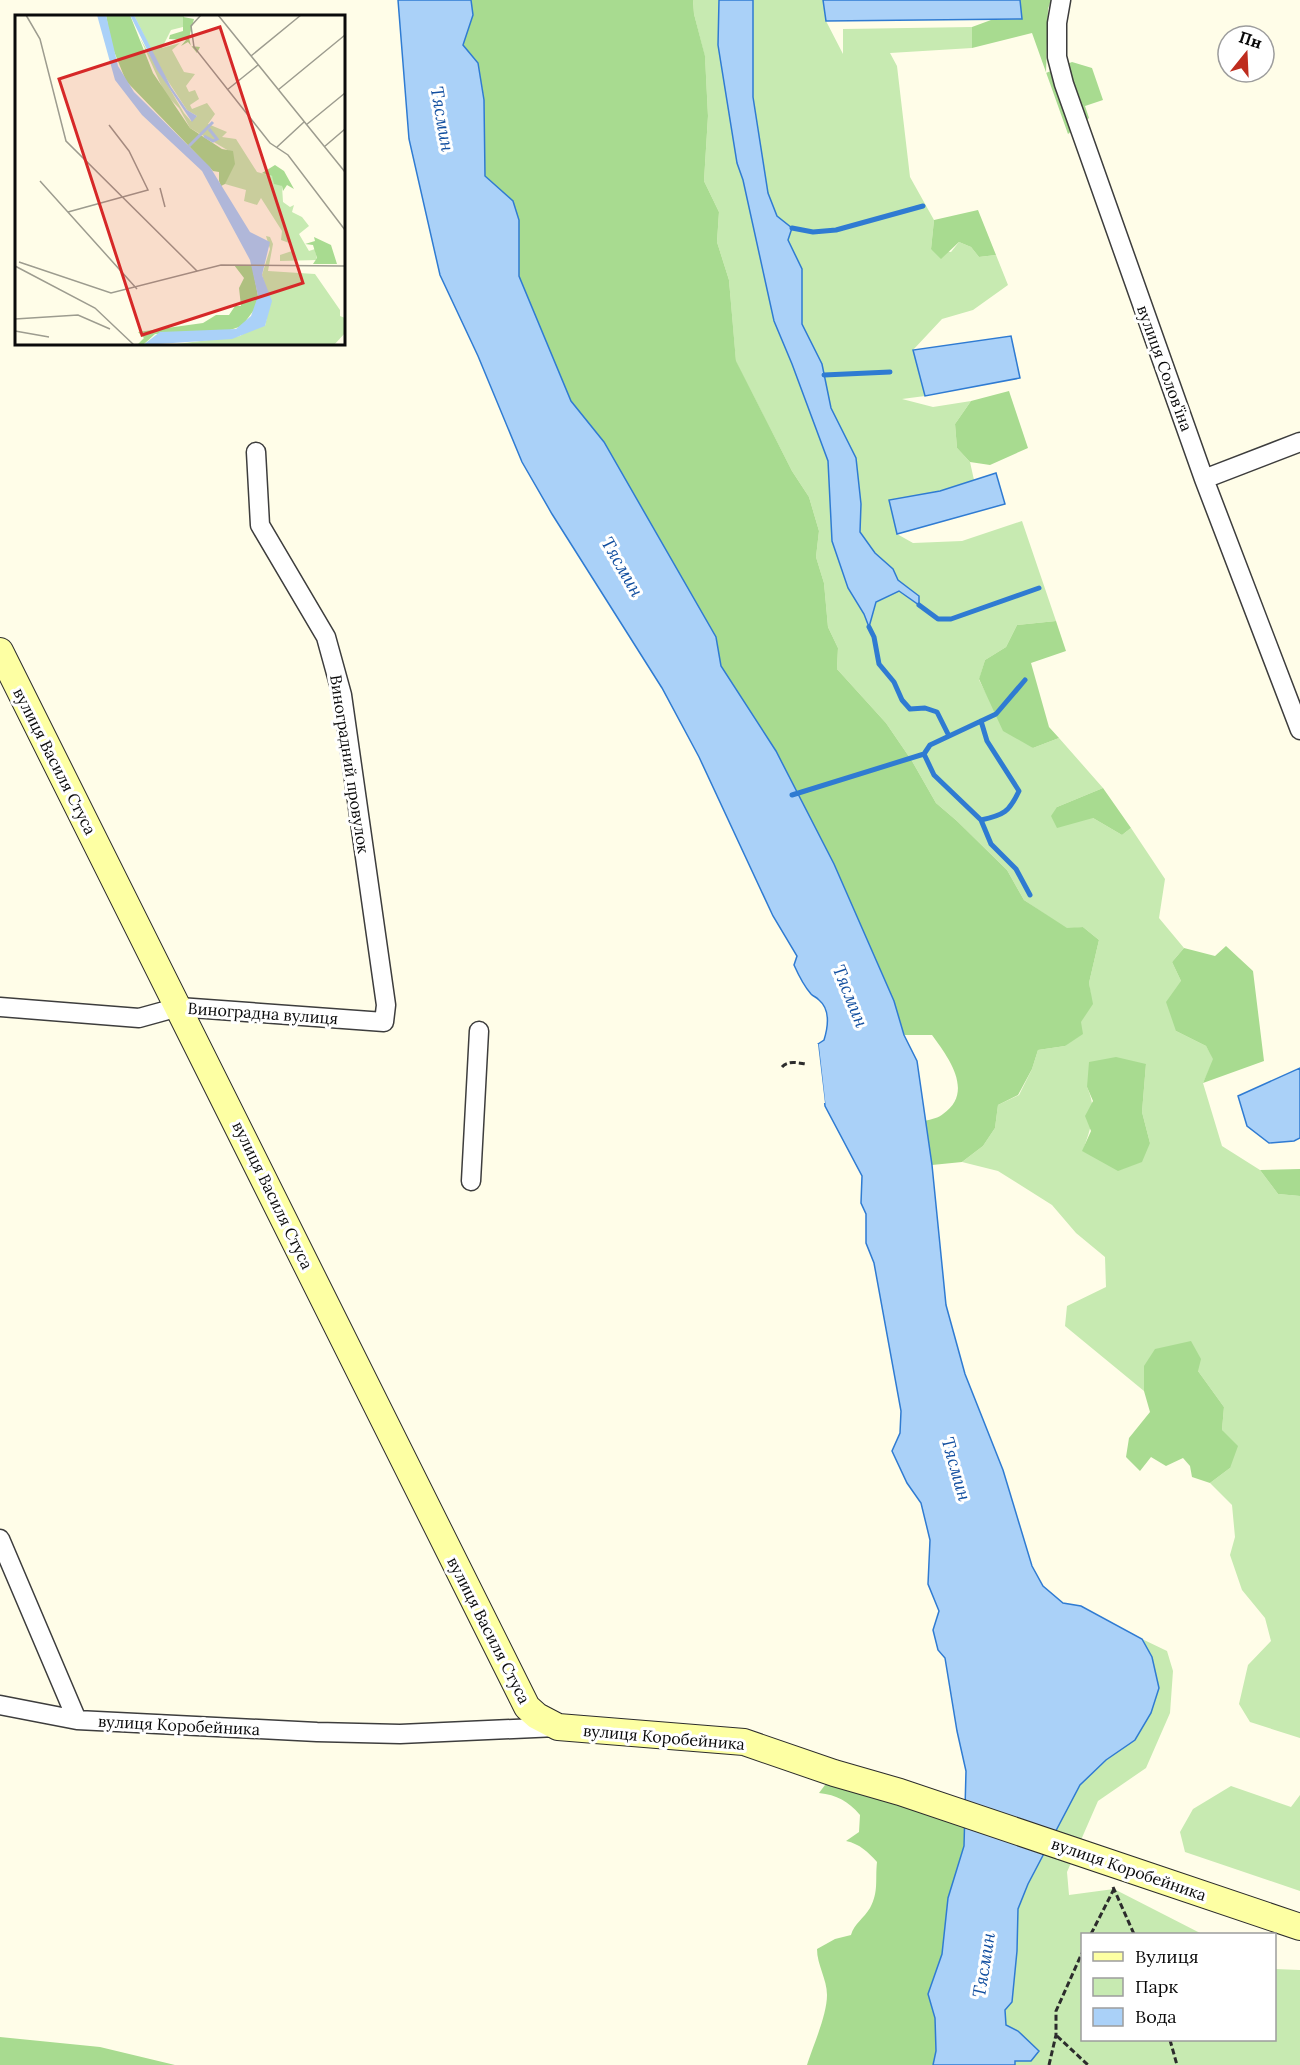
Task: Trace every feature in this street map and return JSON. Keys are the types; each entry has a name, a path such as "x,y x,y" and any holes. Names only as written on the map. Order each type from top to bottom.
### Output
{"street":[{"name":"вулиця Солов'їна","path":"1061,0 1057,23 1057,57 1064,84 1204,478 1300,730"},
{"path":"1204,478 1300,442"},
{"name":"Виноградний провулок","path":"256,452 260,525 326,637 342,694 386,1005 384,1022"},
{"name":"вулиця Василя Стуса","path":"0,651 521,1697 527,1707 537,1716 558,1727"},
{"name":"Виноградна вулиця","path":"0,1007 139,1018 179,1007 384,1022"},
{"path":"471,1181 480,1031"},
{"path":"0,1539 78,1720"},
{"name":"вулиця Коробейника","path":"0,1705 78,1720 400,1734 558,1727 744,1742 834,1773 900,1792 1300,1928"}],"path":[{"path":"782,1067 789,1062 806,1064"},
{"path":"1113,1864 1113,1889 1133,1933"},
{"path":"1092,1933 1113,1889"},
{"path":"1049,2065 1056,2035 1056,2011 1081,1957"},
{"path":"1056,2035 1088,2065"},
{"path":"1170,2041 1177,2065"}],"green space":[{"path":"471,0 693,0 694,14 705,56 708,116 704,181 719,212 717,242 729,280 736,361 792,471 809,497 819,531 816,557 824,583 828,627 838,648 837,669 886,723 912,761 936,803 1007,870 1024,900 1067,928 1083,927 1099,940 1089,983 1093,1004 1081,1022 1083,1034 1065,1046 1038,1050 1032,1069 1018,1095 998,1105 995,1128 983,1146 962,1162 932,1165 925,1121 941,1115 952,1105 957,1095 958,1085 951,1064 932,1035 904,1035 894,1001 834,864 776,751 721,666 716,637 604,442 571,401 519,276 519,220 513,201 485,176 484,99 478,63 463,45 473,15"},
{"path":"693,0 719,0 719,45 737,163 743,180 774,321 828,461 832,541 848,588 869,626 876,602 899,591 918,604 919,596 898,580 893,569 875,553 860,532 861,504 856,458 831,408 822,364 802,324 802,269 788,240 791,228 777,216 768,193 753,97 753,0 823,0 826,21 843,54 843,29 972,27 972,48 890,53 897,66 910,177 934,220 931,249 951,252 959,242 971,247 979,257 996,255 1008,285 973,310 942,319 913,350 925,396 902,399 933,407 971,401 955,424 957,448 970,462 974,480 940,491 889,500 897,534 913,543 962,541 1022,521 1056,621 1017,625 1006,647 985,660 979,680 987,695 1033,748 1059,738 1103,788 1057,807 1093,818 1122,835 1131,828 1165,879 1159,918 1184,948 1172,962 1181,981 1176,1031 1206,1046 1214,1059 1203,1083 1222,1146 1260,1170 1278,1194 1300,1196 1300,1738 1250,1722 1239,1704 1248,1665 1271,1641 1265,1618 1242,1590 1230,1555 1235,1537 1232,1505 1210,1483 1230,1468 1222,1430 1224,1407 1198,1371 1144,1366 1144,1391 1065,1326 1067,1306 1106,1287 1105,1257 1076,1233 1052,1205 998,1171 962,1162 983,1146 995,1128 998,1105 1019,1095 1032,1069 1038,1050 1065,1046 1092,1004 1089,983 1099,940 1083,927 1067,929 1024,900 1007,870 936,803 912,761 886,723 837,669 838,648 828,627 824,583 816,557 819,531 809,497 792,471 736,362 729,280 717,242 719,212 704,181 708,116 705,57 694,14","holes":["1146,1064 1142,1112 1150,1143 1098,1158 1083,1151 1093,1112 1087,1087"]},
{"path":"1020,0 1051,0 1048,9 1046,72 1032,33 972,48 972,27 991,20 1022,19"},
{"path":"1072,62 1092,68 1103,100 1085,106 1089,118 1068,134 1046,73"},
{"path":"978,210 996,255 979,257 971,247 959,242 941,259 931,249 934,220"},
{"path":"1009,391 1028,448 990,465 970,462 957,448 955,424 971,401"},
{"path":"1056,621 1066,651 1031,663 1049,727 1059,738 1033,748 1003,731 979,679 985,660 1006,647 1017,625"},
{"path":"1103,788 1131,828 1122,835 1093,818 1057,828 1051,816 1057,807"},
{"path":"1226,946 1253,971 1264,1061 1203,1083 1213,1059 1206,1046 1176,1031 1166,1002 1181,981 1172,962 1184,948 1215,956"},
{"path":"1116,1057 1146,1064 1142,1112 1150,1143 1142,1162 1118,1171 1082,1151 1091,1131 1085,1116 1093,1101 1087,1087 1089,1062"},
{"path":"1300,1169 1300,1196 1278,1194 1260,1170"},
{"path":"1191,1341 1201,1359 1198,1371 1224,1407 1222,1430 1238,1446 1230,1468 1210,1483 1192,1477 1190,1466 1183,1458 1166,1466 1151,1457 1140,1471 1126,1457 1129,1438 1150,1412 1144,1391 1144,1366 1155,1349"},
{"path":"1142,1639 1167,1651 1173,1671 1170,1713 1146,1768 1098,1801 1067,1872 1069,1895 1114,1889 1200,1933 1081,1933 1081,2041 1276,2041 1276,1969 1300,1970 1300,2065 1015,2065 1018,2031 1006,2025 1005,2010 1012,2002 1018,1909 1028,1884 1080,1785 1106,1760 1135,1740 1152,1657"},
{"path":"834,1773 965,1814 964,1847 948,1898 942,1954 928,1994 935,2018 936,2051 933,2065 807,2065 822,2021 827,1995 817,1949 835,1939 851,1935 870,1908 876,1891 877,1862 863,1849 846,1841 859,1832 860,1815 842,1800 819,1793"},
{"path":"1231,1786 1291,1807 1300,1795 1300,1891 1185,1852 1180,1832 1193,1809"},
{"path":"0,2037 100,2047 175,2065 0,2065"}],"water":[{"name":"Тясмин","path":"398,0 471,0 473,15 463,45 478,63 484,100 485,176 513,201 519,220 519,276 571,401 604,442 716,637 721,666 776,751 834,864 894,1001 904,1035 917,1061 932,1165 946,1305 965,1374 1003,1470 1032,1566 1043,1586 1063,1603 1081,1606 1142,1639 1152,1657 1159,1688 1151,1713 1135,1740 1106,1760 1080,1785 1028,1884 1018,1909 1012,2002 1005,2010 1006,2025 1018,2031 1039,2051 1031,2061 1015,2061 1015,2065 933,2065 936,2051 935,2018 928,1994 942,1954 948,1898 964,1846 966,1771 945,1658 938,1650 933,1630 939,1611 928,1584 930,1540 921,1503 907,1483 892,1451 900,1433 901,1411 874,1263 866,1243 866,1214 861,1203 862,1176 825,1106 818,1044 824,1040 827,1030 827,1014 823,1004 808,991 799,976 794,965 797,956 773,916 699,757 662,688 552,514 522,462 478,356 440,275 409,139"},
{"path":"719,0 753,0 753,97 768,193 777,216 792,228 788,240 802,269 802,324 822,364 831,408 856,458 861,504 860,532 875,553 893,569 898,580 919,596 919,605 899,591 876,602 869,627 848,588 832,541 828,461 774,321 743,180 737,163 718,45"},
{"path":"823,0 1020,0 1022,19 826,21"},
{"path":"1011,336 1020,378 925,396 913,350"},
{"path":"996,473 1005,504 897,534 889,500 940,491"},
{"path":"1300,1068 1300,1138 1294,1141 1269,1143 1247,1126 1238,1096"}],"pier":[{"path":"815,1044 818,1044 825,1103 822,1103"}],"waterway":[{"path":"792,228 813,232 836,230 923,206"},
{"path":"824,375 890,372"},
{"path":"919,605 938,619 951,619 1039,588"},
{"path":"869,627 874,637 879,664 894,682 902,700 910,709 925,708 937,712 949,736"},
{"path":"792,795 924,754 930,745 996,714 1025,680"},
{"path":"924,754 934,775 981,820 1005,812 1019,791 987,741 981,721"},
{"path":"981,820 991,844 1016,869 1030,895"}]}
